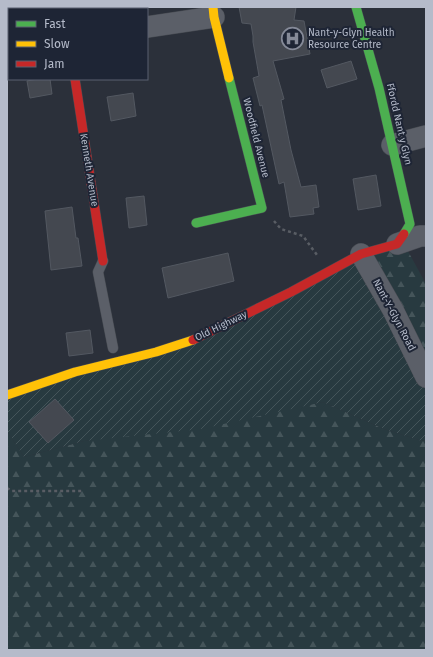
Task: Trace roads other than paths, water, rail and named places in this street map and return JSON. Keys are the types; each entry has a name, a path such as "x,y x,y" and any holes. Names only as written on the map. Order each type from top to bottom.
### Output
{"street":[{"name":"Ffordd Nant y Glyn","path":"356,7 367,40 385,110 410,224 397,244"},
{"path":"148,27 213,12"},
{"name":"Woodfield Avenue","path":"196,223 262,208 213,12"},
{"name":"Kenneth Avenue","path":"75,80 104,261"},
{"path":"392,144 426,136"},
{"name":"Old Highway","path":"7,395 75,372 156,352 191,341 291,292 361,254 420,236 426,236"},
{"name":"Nant-Y-Glyn Road","path":"361,254 392,310 426,377"}],"lane":[{"path":"104,261 98,272 113,348"}],"place":[{"name":"Nant-y-Glyn Health Resource Centre","path":"292,39"}]}
